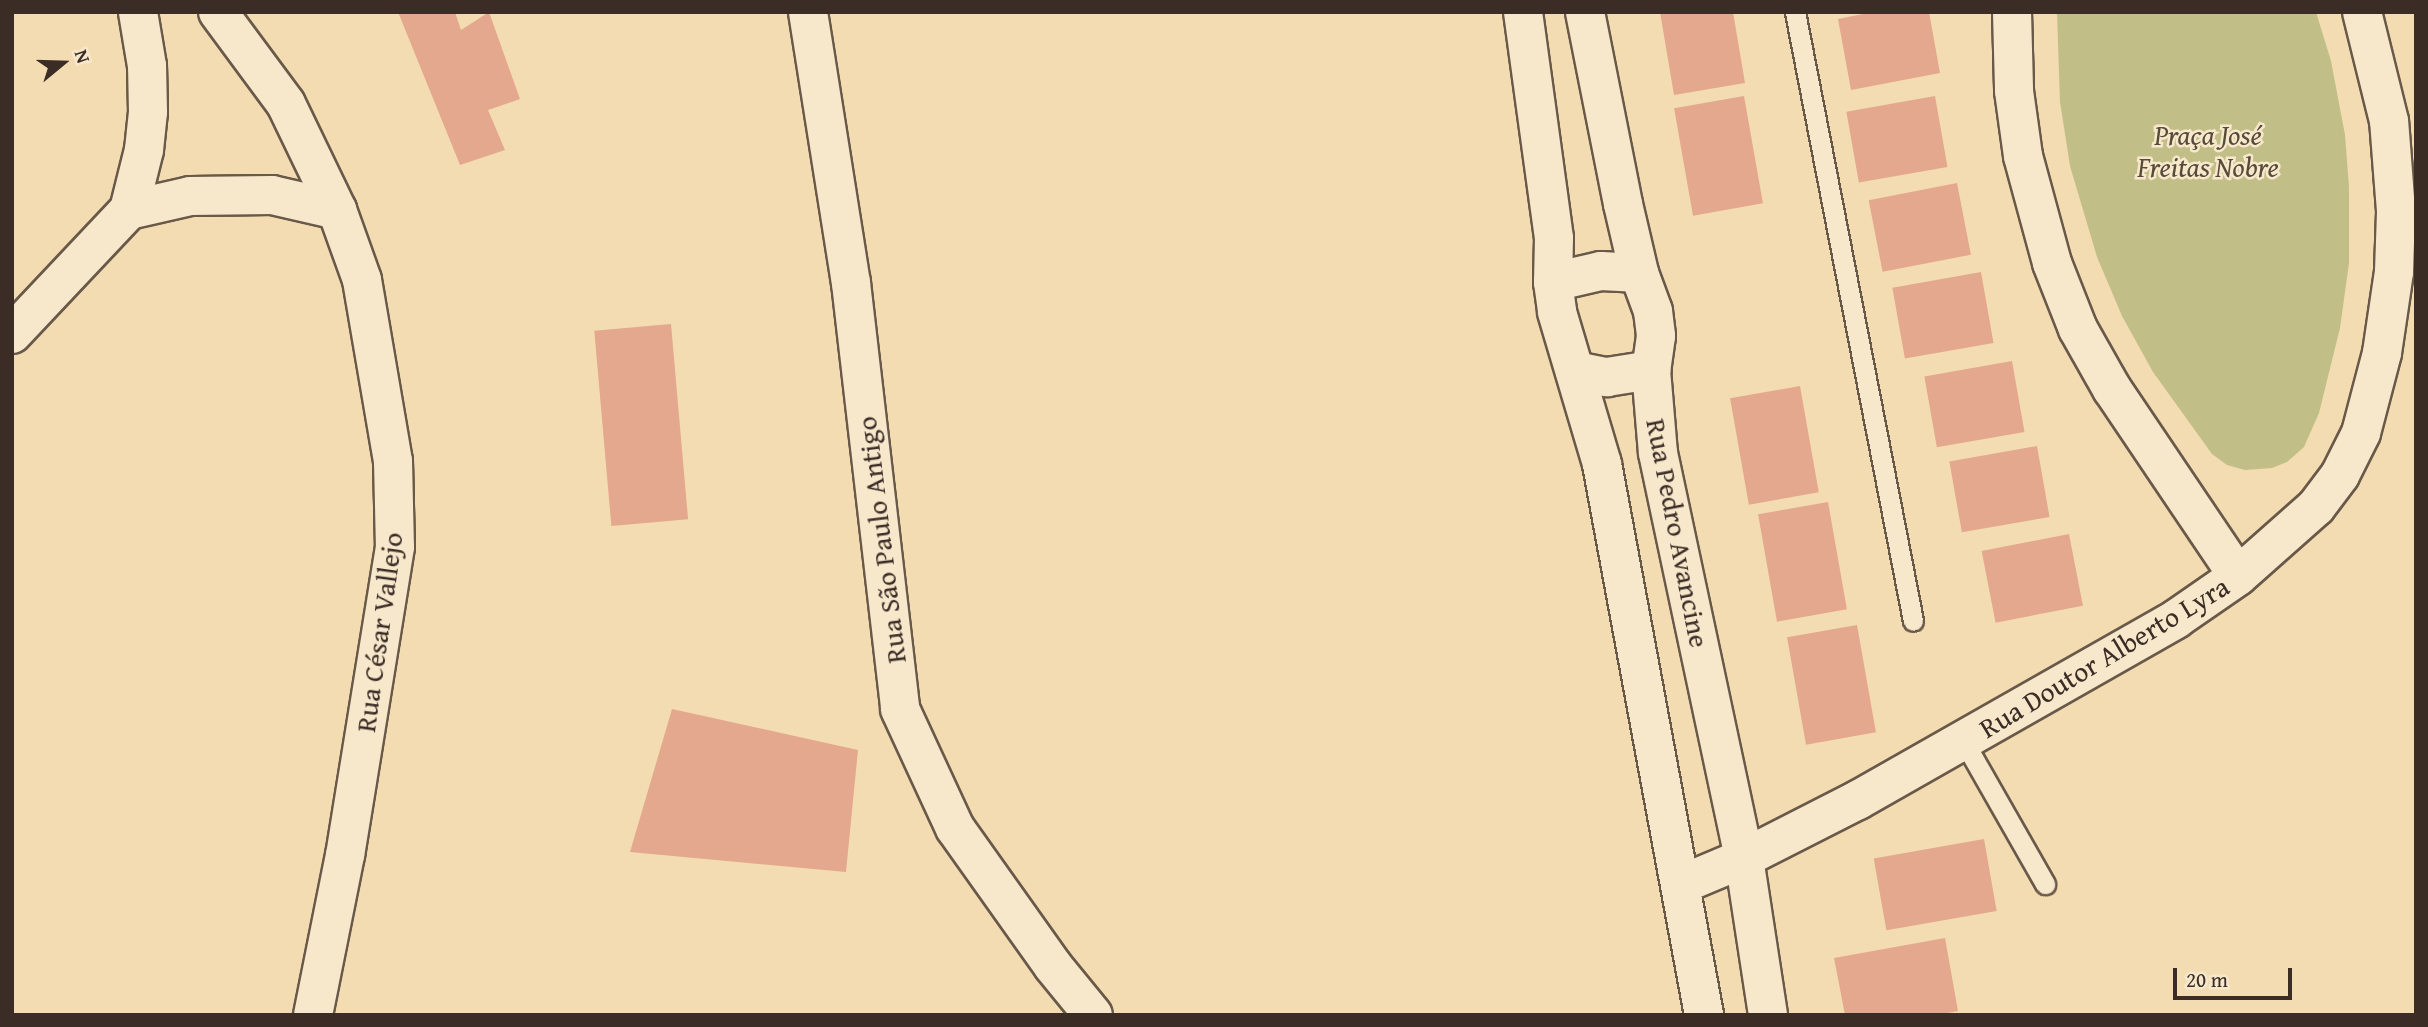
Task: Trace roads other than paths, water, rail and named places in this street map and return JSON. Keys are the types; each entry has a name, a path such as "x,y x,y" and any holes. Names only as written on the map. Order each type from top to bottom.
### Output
{"street":[{"path":"12,334 130,209 144,149 148,112 147,66 138,12"},
{"name":"Rua César Vallejo","path":"218,12 286,104 337,210 365,293 393,461 396,548 345,855 313,1015"},
{"name":"Rua São Paulo Antigo","path":"808,12 851,283 901,709 955,828 1053,966 1093,1015"},
{"path":"1523,12 1554,238 1553,282 1557,312 1602,464 1704,1015"},
{"name":"Rua Pedro Avancine","path":"1585,12 1639,273 1653,311 1656,336 1651,370 1658,453 1744,858 1769,1015"},
{"path":"2012,12 2014,91 2023,156 2052,263 2078,329 2112,389 2238,576"},
{"name":"Rua Doutor Alberto Lyra","path":"1680,886 1744,858 1858,800 2176,619 2238,576 2316,507 2340,475 2361,433 2382,353 2394,272 2396,211 2389,121 2362,12"},
{"path":"130,209 190,196 272,195 337,210"},
{"path":"1553,282 1601,271 1639,273"},
{"path":"1575,371 1607,376 1651,370"}],"lane":[{"path":"1795,12 1913,621"},
{"path":"1963,740 2045,884"}],"park label":[{"name":"Praça José Freitas Nobre","path":"2208,151"}]}
